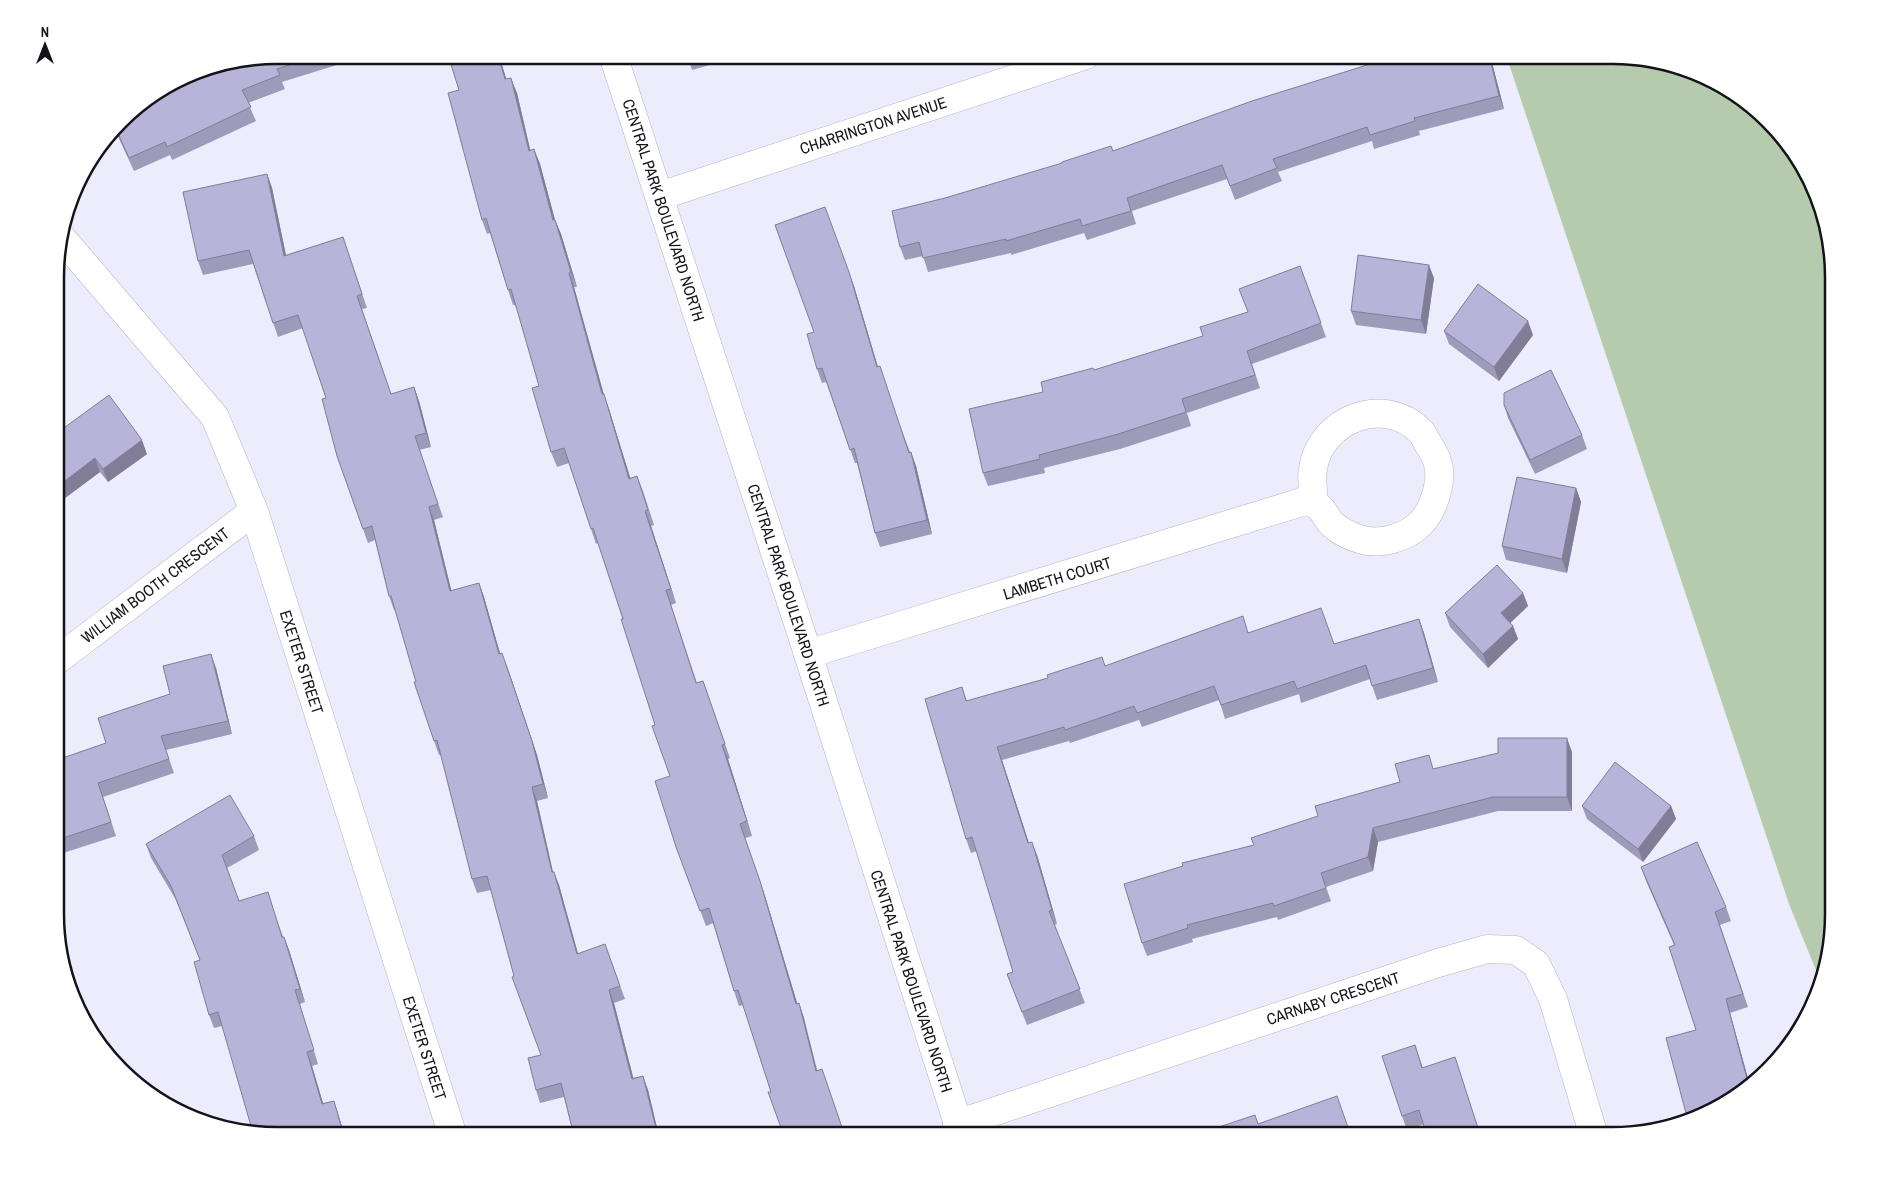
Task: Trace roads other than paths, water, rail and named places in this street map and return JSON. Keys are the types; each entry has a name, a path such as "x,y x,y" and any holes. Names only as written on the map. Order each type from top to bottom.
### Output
{"street":[{"name":"CENTRAL PARK BOULEVARD NORTH","path":"616,64 808,654 958,1127"},
{"name":"CHARRINGTON AVENUE","path":"660,196 1059,64"},
{"name":"EXETER STREET","path":"67,244 215,417 254,511 450,1127"},
{"path":"1379,414 1402,419 1420,432 1437,457 1440,480 1433,507 1420,524 1406,534 1385,541 1365,541 1344,533 1332,524 1318,506 1305,501 1313,492 1312,469 1319,448 1329,433 1347,420 1364,415 1379,414"},
{"name":"LAMBETH COURT","path":"808,654 1305,501"},
{"name":"WILLIAM BOOTH CRESCENT","path":"64,655 254,511"},
{"name":"CARNABY CRESCENT","path":"968,1127 1438,963 1487,949 1516,950 1536,964 1553,1000 1591,1127"}]}
